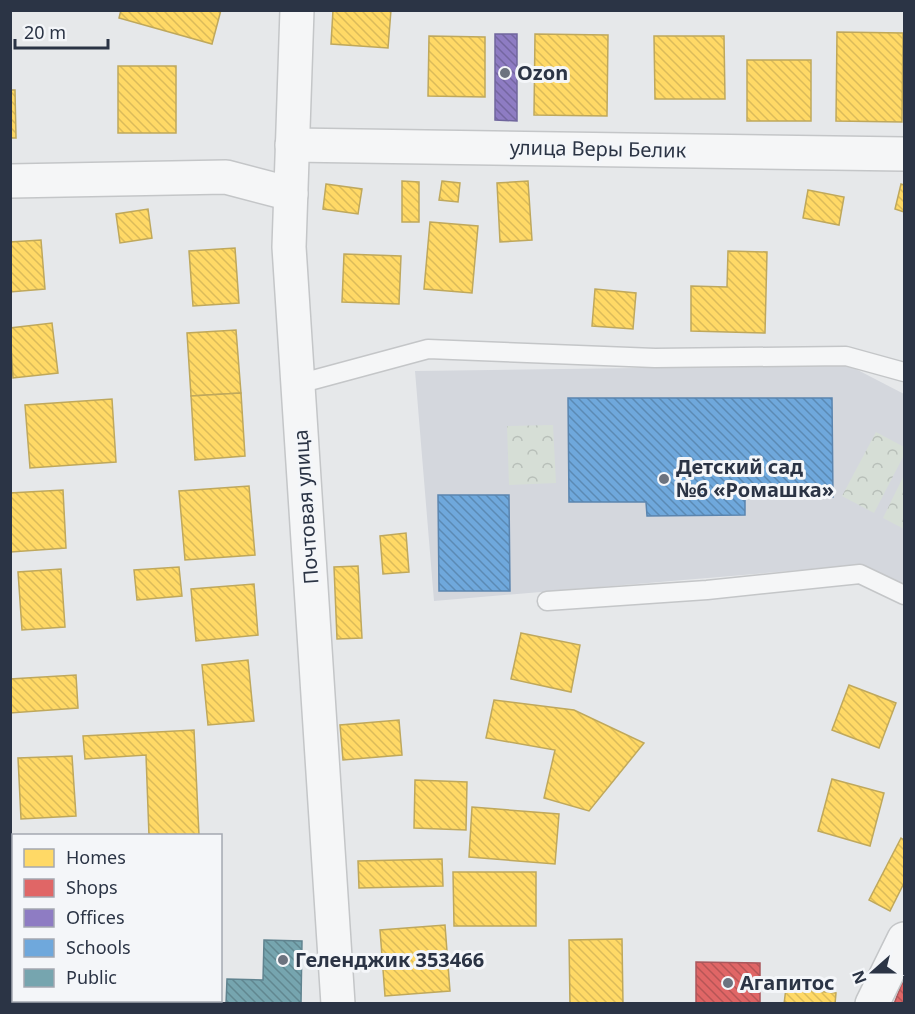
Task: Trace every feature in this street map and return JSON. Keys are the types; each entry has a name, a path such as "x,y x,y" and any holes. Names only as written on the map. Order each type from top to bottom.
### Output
{"street":[{"name":"Почтовая улица","path":"297,10 289,247 338,1004"},
{"name":"улица Веры Белик","path":"292,145 904,154"},
{"path":"10,181 226,177 291,194"},
{"path":"872,1004 904,939"}],"lane":[{"path":"298,384 428,349 655,358 846,356 904,372"},
{"path":"547,601 707,590 860,574 904,595"}],"shaded area":[{"name":"Детский сад №6 «Ромашка»","path":"848,365 904,394 904,585 861,565 434,601 415,371"}],"green space":[{"path":"553,425 556,483 509,485 507,426"},
{"path":"876,432 904,447 904,455 874,513 842,496"},
{"path":"904,475 904,529 883,518"}],"building: Homes":[{"path":"121,10 221,10 212,44 119,18"},
{"path":"333,10 391,10 388,48 331,44"},
{"path":"837,32 903,33 902,122 836,121"},
{"path":"535,34 608,35 607,116 534,115"},
{"path":"429,36 485,37 485,97 428,96"},
{"path":"654,36 724,36 725,99 655,99"},
{"path":"747,60 811,60 811,121 747,121"},
{"path":"118,66 176,66 176,133 118,133"},
{"path":"10,90 15,90 16,138 10,138"},
{"path":"402,181 419,182 419,222 402,222"},
{"path":"442,181 460,183 458,202 439,200"},
{"path":"528,181 532,240 500,242 497,183"},
{"path":"326,184 362,189 358,214 323,209"},
{"path":"901,184 904,185 904,212 895,209"},
{"path":"808,190 844,197 839,225 803,218"},
{"path":"148,209 152,238 120,243 116,214"},
{"path":"430,222 478,226 472,293 424,289"},
{"path":"41,240 45,289 10,292 10,242"},
{"path":"235,248 239,303 193,306 189,251"},
{"path":"728,251 767,252 765,333 691,331 691,286 727,287"},
{"path":"344,254 401,256 399,304 342,302"},
{"path":"595,289 636,293 633,329 592,326"},
{"path":"52,323 58,373 13,378 10,328"},
{"path":"236,330 241,393 191,396 187,333"},
{"path":"241,393 245,456 195,460 191,396"},
{"path":"112,399 116,462 30,468 25,405"},
{"path":"249,486 255,555 185,560 179,491"},
{"path":"63,490 66,548 11,552 10,493"},
{"path":"406,533 409,572 383,574 380,536"},
{"path":"358,566 362,638 337,639 334,567"},
{"path":"179,567 182,596 137,600 134,570"},
{"path":"61,569 65,627 22,630 18,572"},
{"path":"254,584 258,635 196,641 191,589"},
{"path":"521,633 580,645 571,692 511,679"},
{"path":"248,660 254,721 208,725 202,665"},
{"path":"76,675 78,708 10,713 10,679"},
{"path":"849,685 896,703 879,748 832,730"},
{"path":"494,700 574,710 644,743 589,811 544,798 555,750 486,738"},
{"path":"399,720 402,755 343,760 340,725"},
{"path":"194,730 199,834 149,834 146,755 85,759 83,736"},
{"path":"72,756 76,816 21,819 18,758"},
{"path":"832,779 884,793 870,846 818,831"},
{"path":"415,780 467,782 466,830 414,828"},
{"path":"472,807 559,814 555,864 469,857"},
{"path":"901,838 904,840 904,883 890,911 869,900"},
{"path":"442,859 443,886 359,888 358,861"},
{"path":"453,872 536,872 536,926 454,926"},
{"path":"445,925 450,991 385,996 380,930"},
{"path":"622,939 623,1004 570,1004 569,940"},
{"path":"786,988 836,993 835,1004 784,1004"},
{"path":"37,1002 99,1002 99,1004 37,1004"}],"building: Shops":[{"name":"Агапитос","path":"696,962 760,963 760,1004 696,1004"},
{"path":"904,978 904,1004 894,1004"}],"building: Offices":[{"path":"495,34 517,34 517,121 495,120"}],"building: Schools":[{"path":"568,398 832,398 833,497 745,497 745,515 647,516 646,502 569,502"},
{"path":"438,495 509,495 510,591 439,591"}],"building: Public":[{"name":"Геленджик 353466","path":"264,940 302,941 301,1004 226,1004 227,979 263,980"}],"place":[{"name":"Ozon","path":"505,73"},
{"name":"Детский сад №6 «Ромашка»","path":"664,479"},
{"name":"Геленджик 353466","path":"283,960"},
{"name":"Агапитос","path":"728,983"}]}
